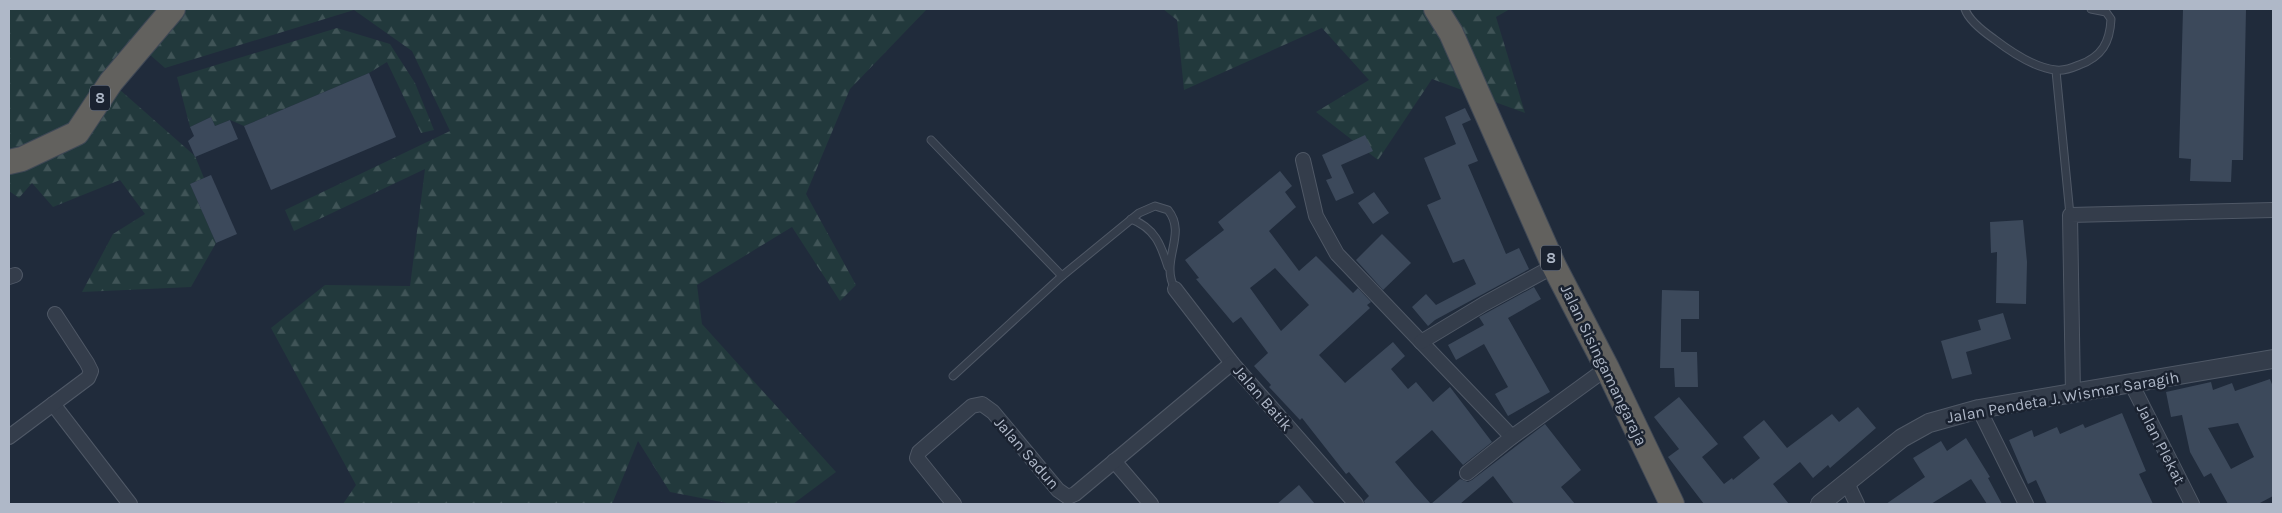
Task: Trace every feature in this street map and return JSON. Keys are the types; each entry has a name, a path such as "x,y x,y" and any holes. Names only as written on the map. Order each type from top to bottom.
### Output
{"highway":[{"name":"8","path":"9,162 77,133 111,82 173,9"},
{"name":"Jalan Sisingamangaraja","path":"1436,9 1451,33 1554,266 1607,368 1672,504"}],"street":[{"path":"1303,160 1316,216 1327,238 1338,254 1512,437"},
{"path":"2074,394 2070,215 2273,210"},
{"path":"1421,342 1484,304 1554,266"},
{"name":"Jalan Batik","path":"1175,290 1232,363 1356,504"},
{"path":"9,437 88,378 90,371 55,314"},
{"name":"Jalan Pendeta J. Wismar Saragih","path":"1820,504 1928,422 1979,409 2273,359"},
{"name":"Jalan Sadun","path":"954,504 917,458 919,452 972,406 982,404 992,412 1058,490 1068,497 1075,494 1232,363"},
{"path":"1467,473 1512,437 1607,368"},
{"name":"Jalan Plekat","path":"2131,383 2192,504"},
{"path":"53,404 130,504"},
{"path":"1979,409 2026,504"},
{"path":"1114,461 1151,504"},
{"path":"1847,483 1857,504"}],"lane":[{"path":"1965,9 1976,24 2012,52 2056,70 2086,63 2100,54 2107,44 2111,19 2106,12 2090,9"},
{"path":"2056,70 2070,215"},
{"path":"931,140 1062,276"},
{"path":"953,376 1062,276 1147,208 1163,207 1173,216 1175,231 1169,268 1170,280 1175,290"},
{"path":"1131,219 1143,224 1152,232 1158,240 1169,268"}],"green space":[{"path":"9,9 927,9 850,89 806,194 856,285 840,301 792,227 697,285 702,324 836,472 793,504 732,504 670,492 638,441 612,504 343,504 356,485 271,328 325,285 410,286 425,169 294,231 285,210 450,131 412,51 354,10 165,68 141,47 111,82 195,156 204,178 190,184 216,243 191,287 82,292 113,234 145,214 120,180 53,207 32,183 19,198 9,191"},
{"path":"1163,9 1510,9 1496,17 1525,113 1432,79 1378,160 1316,112 1369,80 1322,28 1184,90 1177,20"},
{"path":"337,28 390,44 415,83 434,130 421,133 387,62 369,73 244,126 230,120 215,126 211,117 190,127 177,77"}],"building":[{"path":"2183,9 2246,9 2243,160 2232,160 2231,182 2190,181 2191,159 2179,158"},
{"path":"369,73 396,137 271,190 244,126"},
{"path":"1465,108 1471,120 1462,124 1478,161 1468,165 1506,254 1519,248 1529,269 1435,320 1428,326 1412,307 1426,294 1436,305 1476,284 1464,259 1453,263 1427,205 1441,199 1424,158 1456,144 1445,117"},
{"path":"211,117 215,126 230,120 238,139 195,157 188,141 194,136 190,127"},
{"path":"1365,135 1373,151 1341,165 1354,193 1336,201 1326,180 1332,178 1322,155"},
{"path":"1280,171 1292,186 1285,192 1296,207 1269,231 1299,271 1316,256 1353,293 1358,288 1371,302 1367,305 1370,308 1319,355 1345,383 1393,342 1405,356 1391,369 1408,389 1416,382 1433,402 1450,387 1492,442 1463,465 1432,430 1395,462 1431,504 1365,504 1364,501 1369,496 1349,472 1346,474 1302,418 1300,420 1269,387 1271,385 1254,366 1268,353 1241,317 1233,323 1196,279 1199,278 1185,260 1224,230 1218,222","holes":["1275,268 1309,305 1281,331 1250,288"]},
{"path":"211,175 237,234 216,243 190,184"},
{"path":"1374,192 1389,213 1373,224 1358,203"},
{"path":"2023,220 2027,262 2026,304 1996,303 1997,252 1991,253 1990,222"},
{"path":"1382,234 1411,263 1383,290 1356,260"},
{"path":"1534,287 1541,299 1508,318 1550,392 1508,416 1495,394 1508,387 1484,344 1456,360 1448,345 1484,325 1479,317"},
{"path":"1662,290 1699,291 1699,319 1681,319 1681,352 1697,352 1698,387 1675,387 1674,368 1660,368"},
{"path":"2003,313 2011,339 1966,352 1972,374 1952,379 1941,341 1981,330 1978,320"},
{"path":"2270,379 2273,387 2273,496 2258,504 2228,504 2211,473 2204,477 2190,452 2182,415 2171,417 2166,392 2211,382 2213,390 2232,383 2235,391","holes":["2238,423 2254,457 2231,469 2208,428"]},
{"path":"1679,397 1718,444 1702,457 1724,484 1732,478 1733,480 1760,458 1743,437 1764,420 1787,448 1832,414 1839,422 1858,407 1876,428 1830,468 1828,465 1813,478 1800,462 1773,484 1789,504 1704,504 1668,457 1679,449 1654,417"},
{"path":"2122,413 2146,471 2139,474 2153,504 2047,504 2036,480 2028,484 2009,440 2032,430 2034,437 2057,427 2060,434 2083,424 2085,428"},
{"path":"1545,424 1581,470 1561,487 1575,504 1514,504 1493,476 1460,504 1431,504 1460,479 1468,482 1472,480"},
{"path":"1966,438 1990,477 1988,478 2002,504 1987,504 1971,479 1931,504 1886,504 1925,477 1913,458 1941,441 1947,451"},
{"path":"1299,485 1315,504 1277,504"}]}
